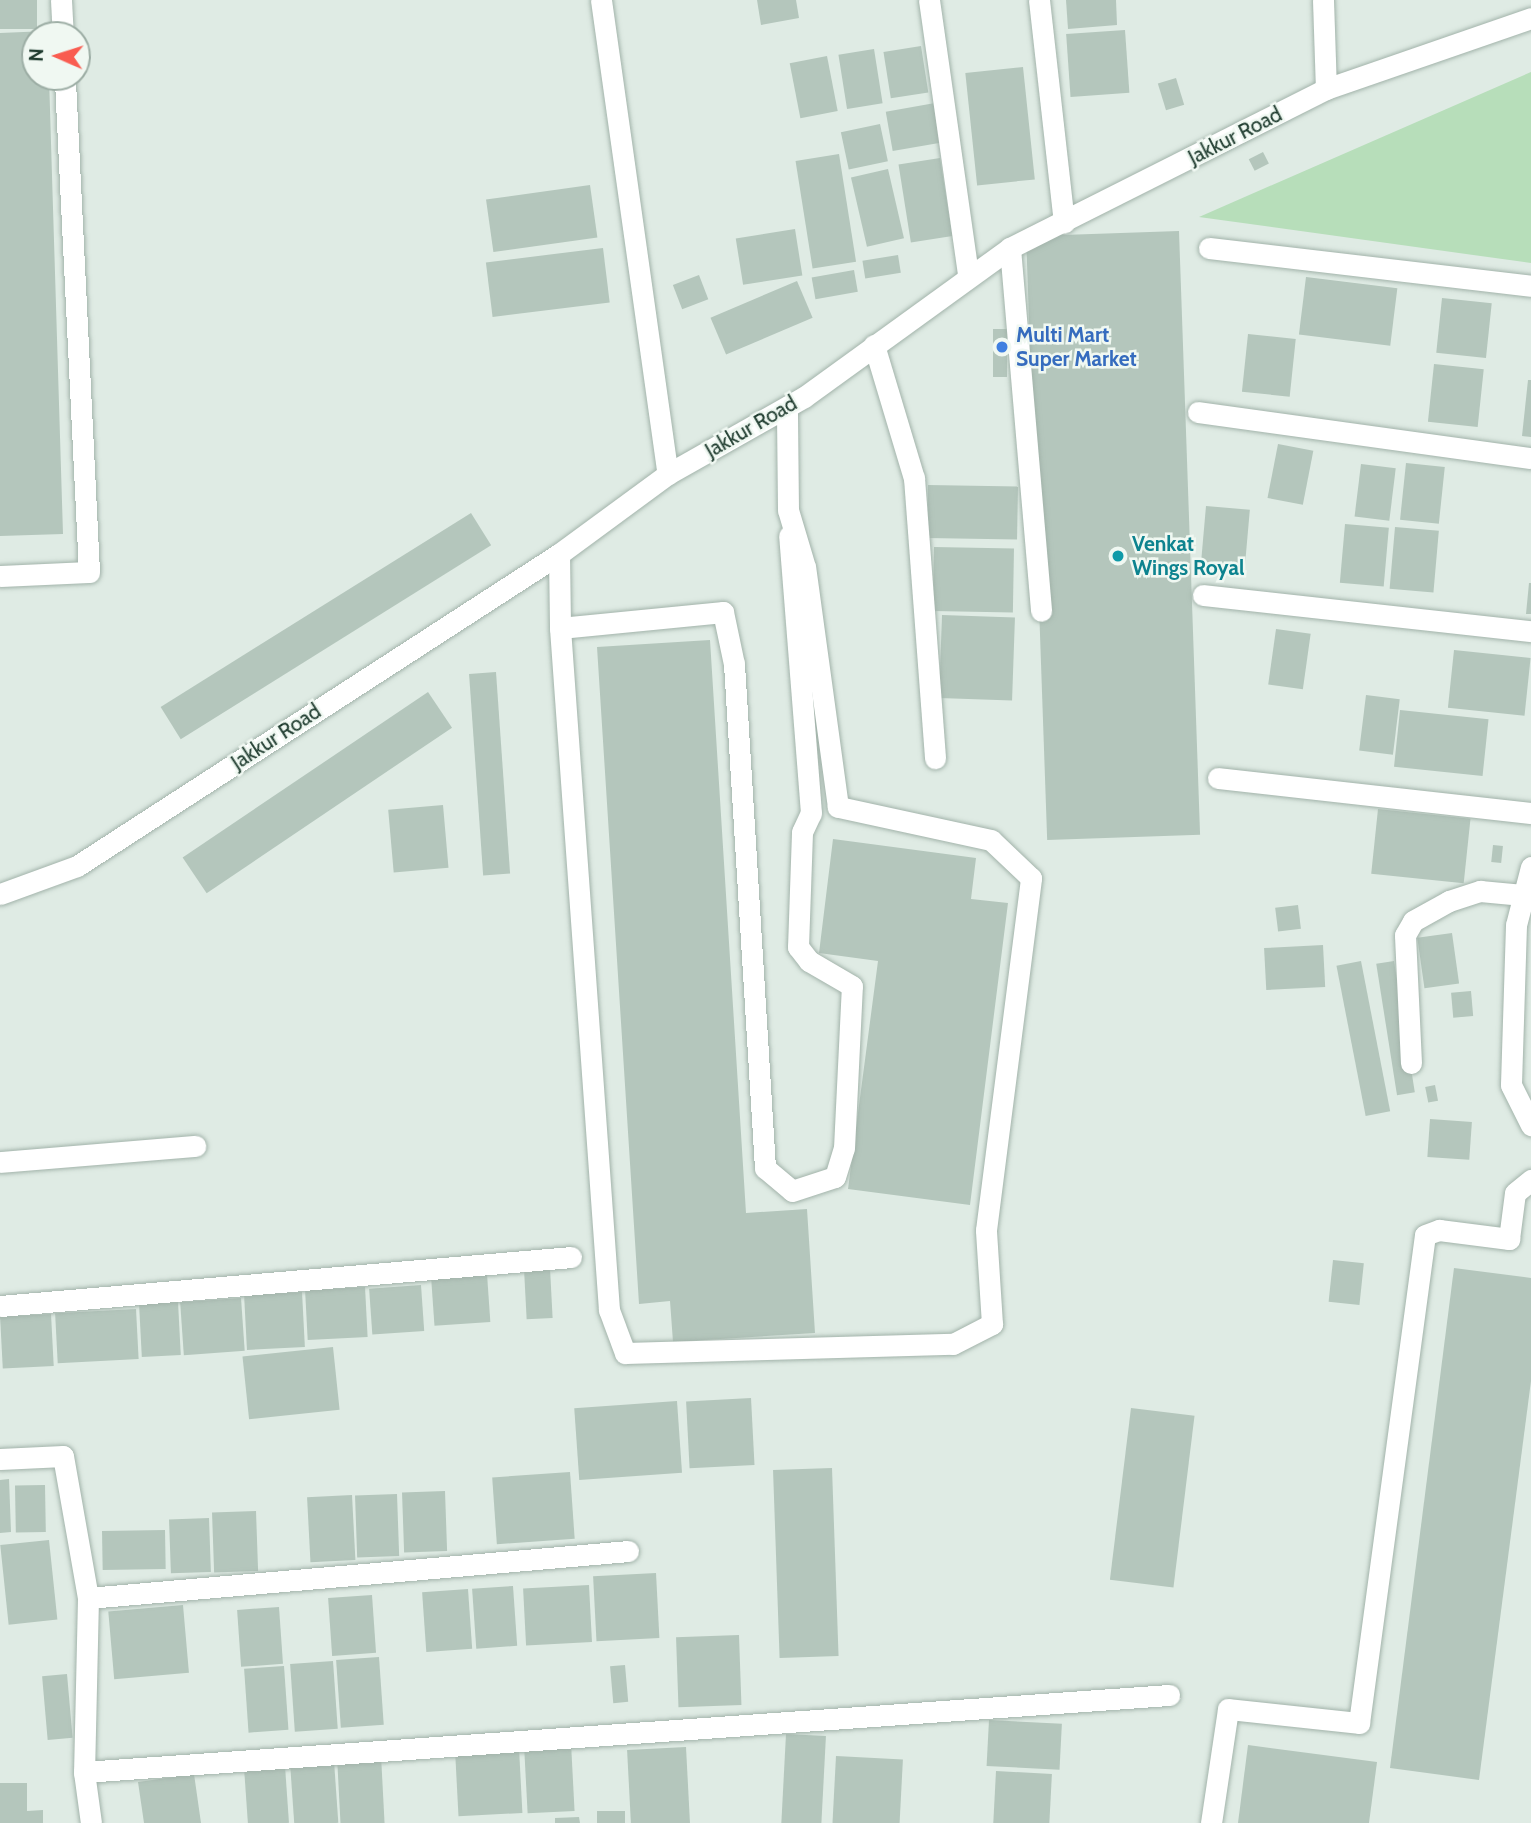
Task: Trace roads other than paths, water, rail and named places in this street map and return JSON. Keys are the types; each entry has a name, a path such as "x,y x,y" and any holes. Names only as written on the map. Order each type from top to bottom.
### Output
{"street":[{"path":"61,0 62,21"},
{"path":"601,0 668,474"},
{"path":"929,0 968,275"},
{"path":"1039,0 1064,223"},
{"path":"1323,0 1326,89"},
{"name":"Jakkur Road","path":"0,894 77,866 559,554 668,474 787,407 968,275 1010,248 1326,89 1531,18"},
{"path":"0,576 89,572 66,91"},
{"path":"1010,248 1041,611"},
{"path":"1209,248 1531,286"},
{"path":"874,345 914,478 935,758"},
{"path":"560,628 723,612 734,664 765,1168 792,1191 835,1177 844,1148 852,986 808,961 799,947 802,832 811,813 789,581 787,407"},
{"path":"1198,412 1531,458"},
{"path":"559,554 560,628 609,1310 625,1353 953,1343 992,1324 986,1230 1031,878 991,840 838,807 805,567 788,510"},
{"path":"1203,595 1531,631"},
{"path":"1219,778 1531,813"},
{"path":"1531,867 1516,925 1523,975 1511,1085 1531,1125"},
{"path":"1411,1063 1405,935 1413,921 1449,901 1480,891 1523,895"},
{"path":"0,1163 195,1146"},
{"path":"1211,1823 1228,1709 1359,1723 1425,1235 1439,1230 1509,1239 1515,1193 1531,1180"},
{"path":"0,1306 571,1257"},
{"path":"0,1459 63,1456 88,1598 84,1772 91,1823"},
{"path":"88,1598 628,1551"},
{"path":"84,1772 1169,1695"}],"place":[{"name":"Multi Mart Super Market","path":"1002,347"},
{"name":"Venkat Wings Royal","path":"1118,556"}]}
